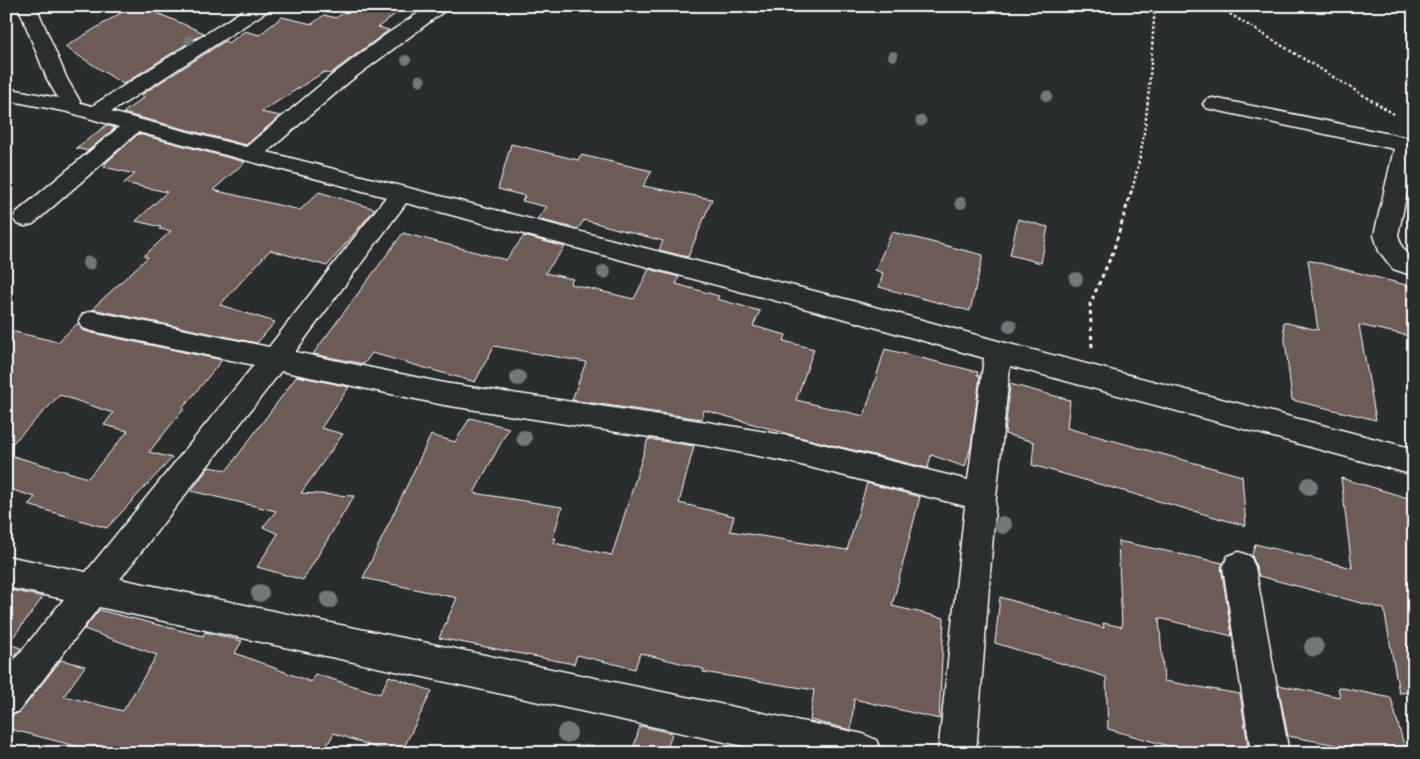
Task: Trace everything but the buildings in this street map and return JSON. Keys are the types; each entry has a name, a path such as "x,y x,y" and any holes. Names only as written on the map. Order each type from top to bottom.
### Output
{"street":[{"path":"26,6 57,79 83,110"},
{"path":"83,110 263,6"},
{"path":"250,155 336,79 399,32 442,6"},
{"path":"6,94 83,110 848,310 998,352 1414,462"},
{"path":"1213,104 1410,145 1386,235 1391,251 1402,263 1414,267"},
{"path":"25,218 136,124"},
{"path":"6,698 275,359 401,194"},
{"path":"92,321 444,394 707,434 789,449 981,497"},
{"path":"957,753 981,497 998,352"},
{"path":"1239,567 1270,753"},
{"path":"6,571 863,753"}],"path":[{"path":"1094,377 1090,304 1113,252 1136,176 1146,120 1154,6"},
{"path":"1217,6 1397,116"}]}
